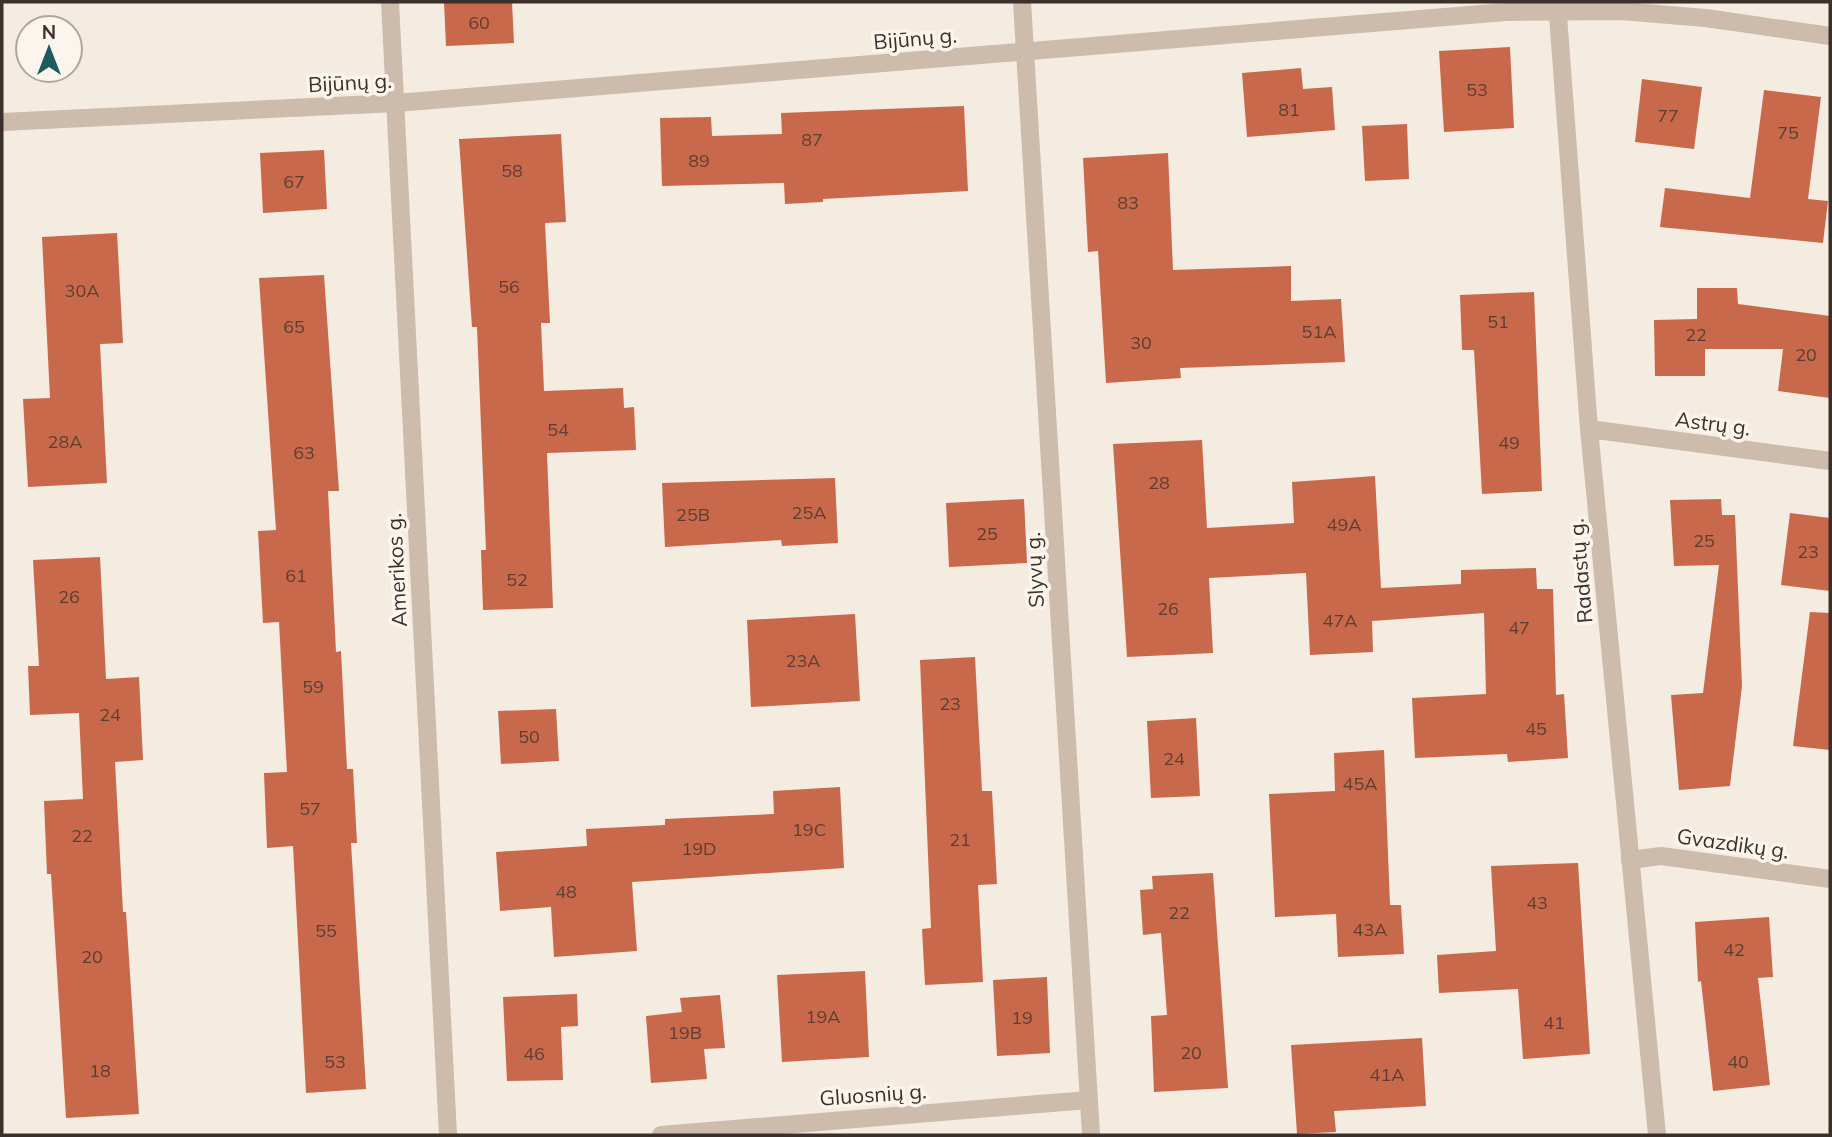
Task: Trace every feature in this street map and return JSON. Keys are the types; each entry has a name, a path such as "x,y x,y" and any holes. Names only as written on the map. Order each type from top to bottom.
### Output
{"street":[{"name":"Amerikos g.","path":"390,2 448,1135"},
{"name":"Slyvų g.","path":"1022,2 1091,1135"},
{"name":"Bijūnų g.","path":"2,122 396,103 1557,6 1706,18 1830,36"},
{"name":"Radastų g.","path":"1557,6 1589,429 1657,1135"},
{"name":"Astrų g.","path":"1589,429 1830,461"},
{"name":"Gvazdikų g.","path":"1630,860 1661,856 1830,879"},
{"name":"Gluosnių g.","path":"661,1135 1088,1100"}],"building":[{"path":"444,2 512,2 514,43 446,46"},
{"path":"1510,47 1514,128 1444,132 1439,51"},
{"path":"1301,68 1303,89 1332,87 1335,130 1247,137 1242,73"},
{"path":"1642,79 1702,87 1694,149 1635,142"},
{"path":"1764,90 1821,97 1808,199 1828,201 1823,243 1660,227 1665,188 1750,198"},
{"path":"964,106 968,191 823,199 823,202 785,204 784,183 662,186 660,118 711,117 712,136 782,134 781,113"},
{"path":"1407,124 1409,179 1365,181 1362,126"},
{"path":"561,134 566,222 545,223 550,323 541,323 544,391 623,388 624,408 634,407 636,450 547,453 553,608 483,610 481,550 486,550 477,327 472,327 459,139"},
{"path":"324,150 327,209 263,213 260,153"},
{"path":"1168,153 1173,270 1291,266 1291,301 1341,299 1345,362 1180,368 1181,378 1106,383 1098,251 1088,252 1083,158"},
{"path":"117,233 123,343 100,344 107,483 28,487 23,399 50,398 42,237"},
{"path":"324,275 339,491 328,491 336,652 341,651 347,769 353,769 357,843 351,843 366,1089 306,1093 293,846 267,848 264,773 287,772 279,622 263,623 258,531 276,530 259,278"},
{"path":"1697,288 1737,288 1738,304 1830,316 1830,398 1778,391 1783,349 1705,349 1705,376 1655,376 1654,320 1697,319"},
{"path":"1534,292 1542,491 1482,494 1474,350 1462,350 1460,295"},
{"path":"1202,440 1207,528 1294,523 1292,482 1375,476 1381,588 1461,584 1461,570 1536,568 1537,589 1553,589 1556,695 1564,694 1568,758 1508,762 1507,754 1415,758 1412,698 1486,694 1484,613 1372,621 1373,652 1310,655 1306,573 1209,578 1213,653 1127,657 1113,444"},
{"path":"835,478 838,543 782,546 781,540 665,547 662,483"},
{"path":"1024,499 1027,563 949,567 946,503"},
{"path":"1721,499 1722,515 1735,515 1742,686 1730,786 1679,790 1671,695 1703,693 1719,565 1674,566 1670,500"},
{"path":"1790,513 1830,518 1830,591 1781,585"},
{"path":"100,557 106,679 139,677 143,760 115,762 123,912 126,912 139,1114 66,1118 44,801 83,799 79,713 30,715 28,666 39,666 33,560"},
{"path":"1810,612 1830,613 1830,750 1793,746"},
{"path":"855,614 860,701 751,707 747,620"},
{"path":"975,657 982,791 992,791 997,884 978,885 983,982 925,985 922,929 931,928 920,660"},
{"path":"556,709 559,761 501,764 498,711"},
{"path":"1196,718 1200,796 1151,798 1147,721"},
{"path":"1384,750 1390,905 1401,905 1404,954 1338,957 1336,914 1275,917 1269,794 1335,791 1334,753"},
{"path":"840,787 844,868 632,882 637,951 554,957 551,907 500,911 496,852 587,846 586,829 665,825 665,819 774,814 773,791"},
{"path":"1578,863 1590,1054 1523,1059 1518,989 1439,993 1437,955 1496,951 1491,866"},
{"path":"1213,873 1228,1088 1154,1092 1151,1016 1167,1015 1161,933 1143,935 1140,890 1153,889 1152,876"},
{"path":"1769,917 1773,977 1758,978 1770,1085 1713,1091 1701,981 1698,982 1695,922"},
{"path":"865,971 869,1057 782,1062 777,975"},
{"path":"1047,977 1050,1053 997,1056 993,980"},
{"path":"577,994 578,1026 561,1027 563,1080 507,1081 503,997"},
{"path":"720,995 725,1048 704,1049 707,1079 651,1083 646,1016 682,1012 680,998"},
{"path":"1422,1038 1426,1106 1334,1111 1336,1132 1297,1134 1291,1045"}]}
